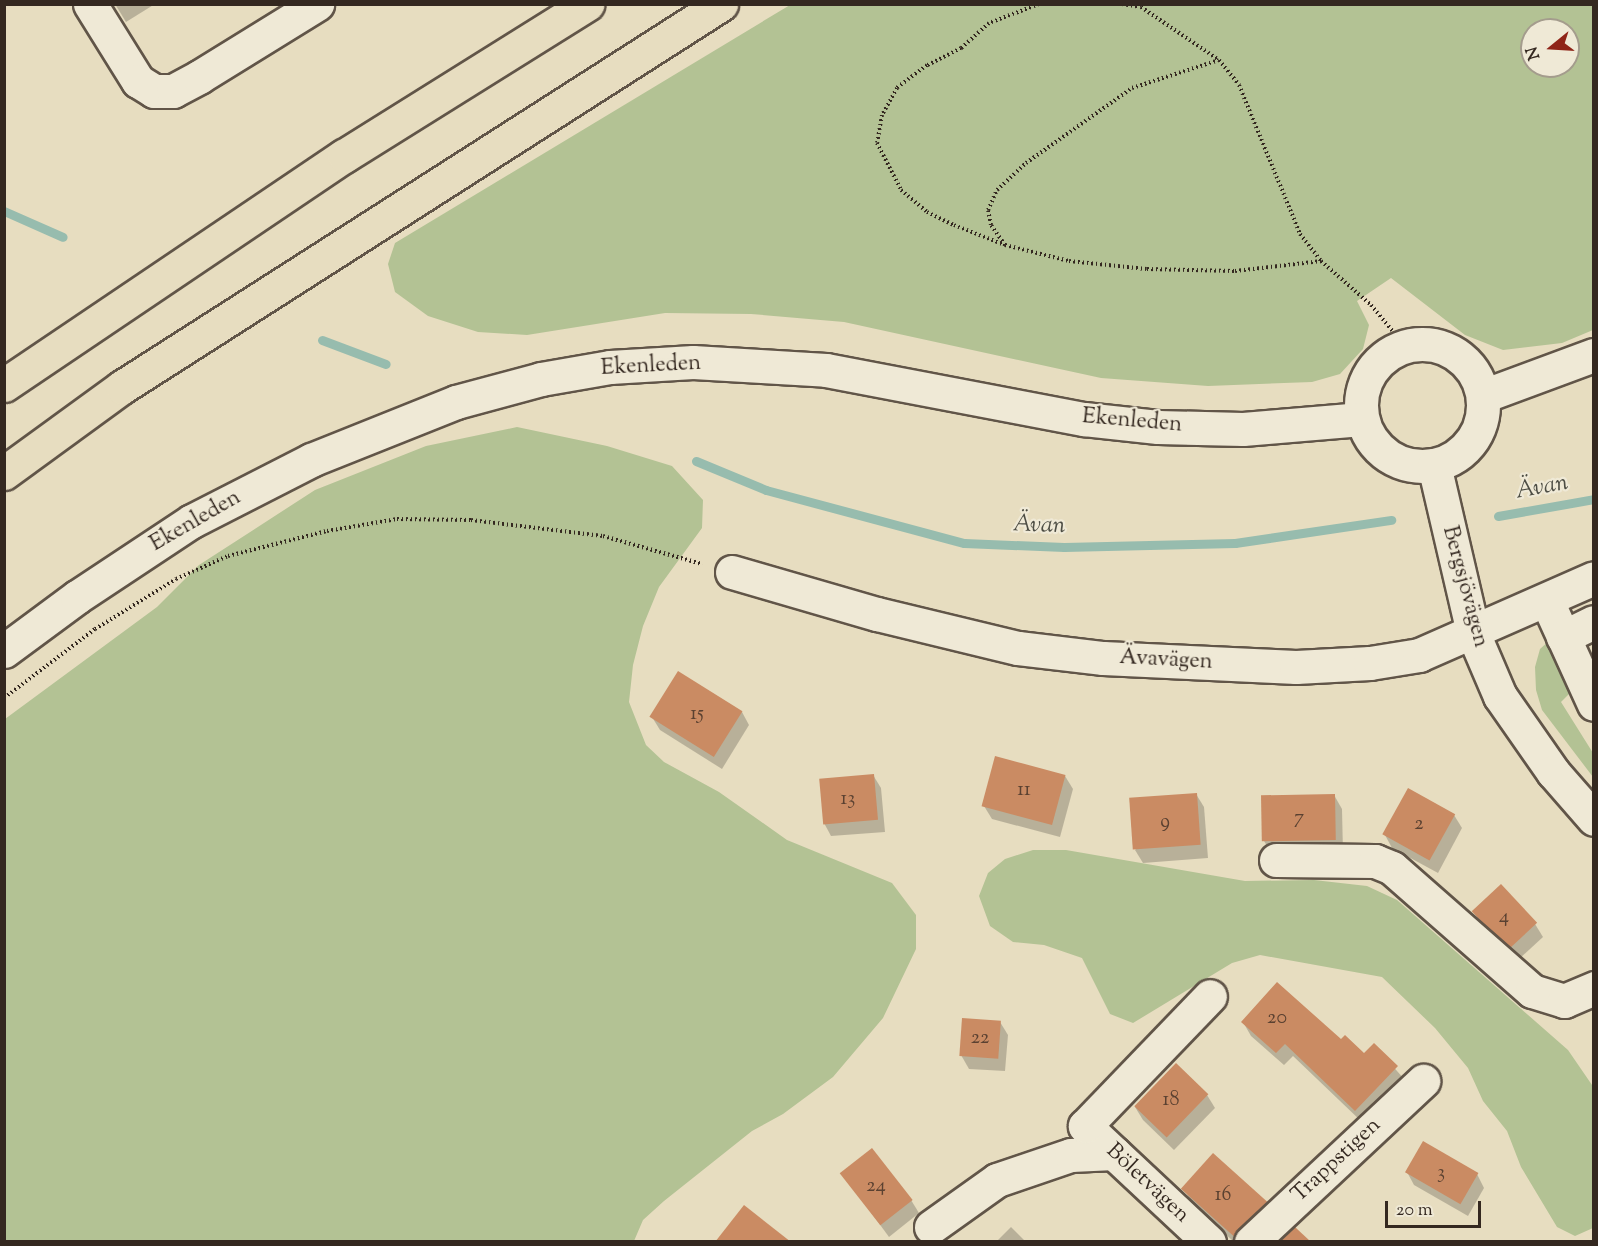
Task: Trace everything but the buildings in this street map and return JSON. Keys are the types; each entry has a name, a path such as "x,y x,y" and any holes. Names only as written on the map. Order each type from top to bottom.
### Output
{"highway":[{"path":"4,385 334,163 587,4"},
{"path":"4,473 122,387 721,4"}],"street":[{"path":"90,4 138,81 154,91 173,91 190,82 317,4"},
{"path":"1422,343 1455,353 1478,379 1483,396 1479,426 1472,440 1461,452 1434,465 1407,464 1383,452 1362,419 1363,391 1374,366 1405,346 1422,343"},
{"path":"1483,396 1593,355"},
{"name":"Ekenleden","path":"4,651 77,597 192,521 311,460 456,402 541,379 610,367 693,362 826,370 910,383 1049,413 1158,427 1243,429 1362,419"},
{"name":"Bergsjövägen","path":"1434,465 1473,633 1500,696 1553,772 1593,819"},
{"name":"Ävavägen","path":"732,572 954,634 1018,648 1103,658 1296,667 1359,664 1419,655 1546,601 1593,578"},
{"path":"1546,601 1593,704"},
{"path":"1563,637 1593,622"},
{"path":"1276,860 1361,859 1392,868 1532,991 1564,1001 1593,988"},
{"name":"Böletvägen","path":"1209,1242 1085,1126 1210,996"},
{"name":"Trappstigen","path":"1251,1242 1424,1081"},
{"path":"931,1227 997,1180 1071,1155 1114,1153"}],"path":[{"path":"1039,4 989,23 961,48 927,65 897,88 882,115 878,143 901,190 927,212 1005,245 1069,261 1147,269 1235,271 1321,261"},
{"path":"1122,4 1141,6 1219,60 1239,85 1300,234 1321,261 1371,305 1405,346"},
{"path":"1005,245 991,225 988,210 997,190 1026,163 1132,88 1219,60"},
{"path":"4,698 95,629 176,579 228,556 339,529 397,519 471,520 537,527 603,536 732,572"}],"green space":[{"path":"790,5 1593,5 1593,330 1562,343 1503,350 1465,335 1391,278 1357,301 1369,325 1363,349 1340,374 1312,382 1208,386 1101,378 844,322 751,314 665,313 527,335 478,332 428,316 395,292 388,264 395,243"},
{"path":"517,427 607,446 672,466 703,500 702,528 659,587 643,626 633,665 629,702 646,745 664,762 719,792 787,840 892,883 916,915 916,949 883,1018 833,1077 783,1114 752,1131 664,1201 643,1220 634,1241 5,1241 5,719 157,607 199,565 315,490 426,446"},
{"path":"1549,641 1579,684 1561,702 1593,753 1593,777 1542,710 1536,690 1535,667 1540,649"},
{"path":"1033,850 1066,850 1245,881 1314,880 1367,886 1397,900 1568,1050 1592,1085 1593,1228 1575,1236 1557,1227 1521,1167 1507,1131 1483,1101 1468,1068 1435,1028 1382,977 1260,955 1232,963 1133,1023 1110,1014 1082,958 1044,945 1013,942 990,926 979,896 988,873 1005,859"}],"waterway":[{"name":"Ävan","path":"4,211 63,237"},
{"name":"Ävan","path":"322,340 386,364"},
{"name":"Ävan","path":"696,461 766,490 964,543 1064,547 1235,543 1391,520"},
{"name":"Ävan","path":"1498,516 1594,499"}]}
